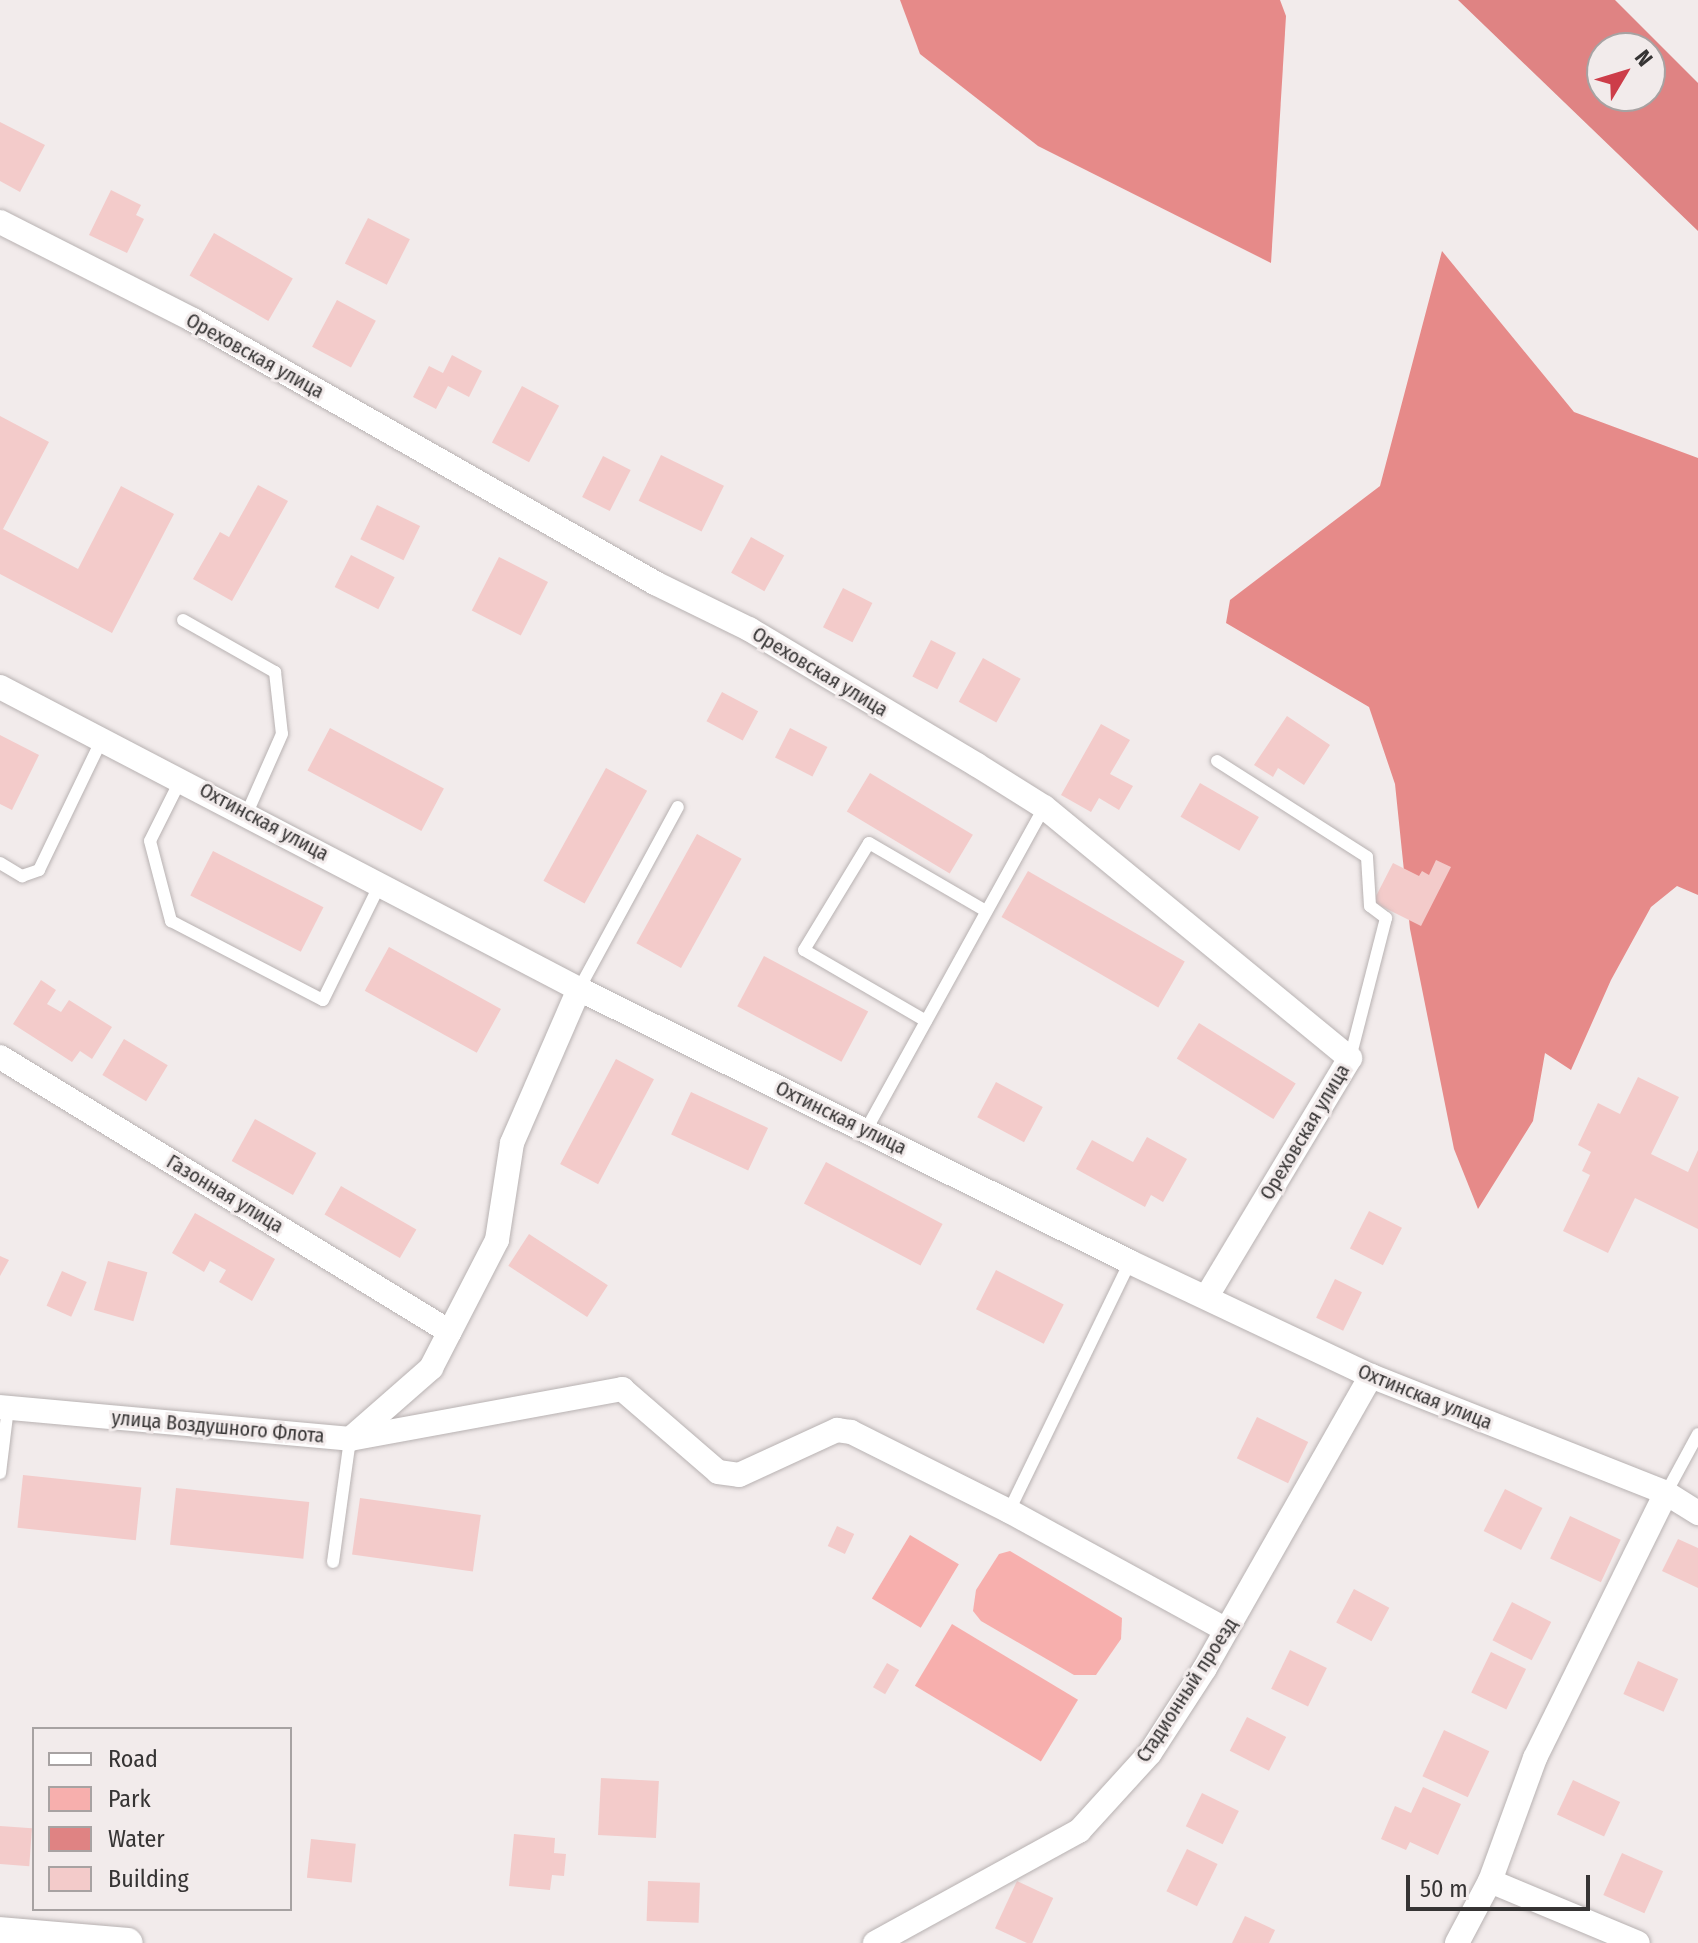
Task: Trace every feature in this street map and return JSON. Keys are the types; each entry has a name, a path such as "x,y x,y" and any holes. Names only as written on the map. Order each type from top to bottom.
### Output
{"street":[{"name":"Ореховская улица","path":"0,222 193,320 655,583 749,629 1044,807 1350,1058 1207,1296"},
{"name":"Охтинская улица","path":"0,687 247,813 579,989 1130,1262 1371,1376 1666,1493 1698,1513"},
{"name":"улица Воздушного Флота","path":"4,1408 350,1439 431,1368 497,1240 512,1143 579,989"},
{"name":"Газонная улица","path":"0,1057 450,1332"},
{"name":"Стадионный проезд","path":"875,1943 1079,1831 1150,1753 1226,1630 1371,1376"},
{"path":"350,1439 622,1389 718,1472 752,1472 837,1430 851,1432 1009,1511 1226,1630"},
{"path":"1457,1943 1490,1881 1535,1758 1666,1493"},
{"path":"1490,1881 1638,1943"},
{"path":"0,1932 128,1943"}],"lane":[{"path":"183,620 275,672 282,734 247,813"},
{"path":"0,863 22,876 39,870 102,739"},
{"path":"1217,761 1367,857 1370,906 1386,918 1350,1058"},
{"path":"181,779 150,841 171,921 323,1000 380,884"},
{"path":"579,989 678,807"},
{"path":"866,1130 1044,807"},
{"path":"926,1021 804,950 869,843 986,911"},
{"path":"1009,1511 1130,1262"},
{"path":"0,1473 4,1408"},
{"path":"1666,1493 1698,1434"},
{"path":"333,1562 350,1439"}],"green space":[{"path":"910,1535 959,1564 921,1628 872,1598"},
{"path":"1010,1551 1122,1618 1121,1639 1096,1675 1074,1675 981,1621 973,1611 976,1590 999,1554"},
{"path":"952,1624 1078,1700 1041,1761 915,1686"}],"shaded area":[{"path":"900,0 1280,0 1286,16 1271,263 1038,146 920,54"},
{"path":"1442,251 1574,412 1698,458 1698,895 1677,886 1651,907 1611,980 1571,1070 1545,1053 1533,1121 1478,1209 1454,1149 1410,929 1395,784 1369,707 1226,623 1230,600 1380,486"}],"water":[{"path":"1458,0 1615,0 1647,32 1586,32 1586,112 1666,112 1666,51 1698,83 1698,231"}],"building":[{"path":"0,122 45,145 20,192 0,181"},
{"path":"111,190 141,205 136,215 144,219 127,253 89,235"},
{"path":"368,218 410,239 387,285 345,263"},
{"path":"214,233 293,278 268,321 190,275"},
{"path":"337,300 376,321 351,367 312,347"},
{"path":"452,355 482,371 469,397 448,386 436,409 413,397 429,366 443,373"},
{"path":"522,386 559,406 529,462 492,443"},
{"path":"0,416 49,442 3,529 78,569 121,486 174,514 112,633 0,574"},
{"path":"661,455 724,486 702,532 639,501"},
{"path":"603,456 631,470 610,511 582,497"},
{"path":"258,485 288,501 232,601 193,579 220,532 229,537"},
{"path":"377,505 420,526 403,560 360,539"},
{"path":"751,537 784,555 764,591 731,573"},
{"path":"351,555 395,577 378,609 335,587"},
{"path":"499,557 548,582 521,635 472,610"},
{"path":"843,588 872,603 852,642 823,627"},
{"path":"931,640 956,653 937,689 912,677"},
{"path":"983,658 1021,679 996,723 959,702"},
{"path":"722,692 758,711 743,740 707,721"},
{"path":"1287,716 1330,745 1304,785 1278,768 1273,777 1254,765"},
{"path":"1101,724 1130,740 1110,774 1133,786 1119,810 1099,798 1091,812 1061,795"},
{"path":"330,728 444,789 421,831 307,770"},
{"path":"790,728 827,747 812,776 775,757"},
{"path":"0,735 39,755 12,810 0,804"},
{"path":"606,768 647,791 585,904 543,881"},
{"path":"870,773 973,835 950,873 847,812"},
{"path":"1200,783 1259,817 1239,851 1180,817"},
{"path":"697,834 742,859 681,968 636,943"},
{"path":"213,851 323,907 301,952 190,896"},
{"path":"1436,860 1451,867 1421,926 1373,902 1393,863 1419,876 1422,871 1429,875"},
{"path":"1028,871 1185,961 1158,1007 1002,917"},
{"path":"389,947 501,1009 477,1053 365,991"},
{"path":"764,956 868,1011 841,1062 737,1006"},
{"path":"41,980 56,990 47,1004 61,1012 69,1000 112,1027 92,1059 80,1051 72,1062 13,1024"},
{"path":"1199,1023 1296,1083 1273,1119 1177,1059"},
{"path":"124,1039 168,1065 146,1101 102,1075"},
{"path":"616,1059 654,1079 598,1184 560,1164"},
{"path":"1638,1077 1679,1097 1651,1154 1688,1172 1698,1150 1698,1229 1635,1198 1608,1253 1563,1231 1590,1175 1582,1171 1591,1152 1578,1145 1598,1103 1620,1114"},
{"path":"996,1082 1043,1107 1024,1142 977,1117"},
{"path":"691,1092 768,1128 748,1171 671,1135"},
{"path":"255,1119 316,1153 293,1195 232,1161"},
{"path":"1147,1137 1187,1159 1163,1202 1151,1195 1145,1207 1076,1169 1092,1140 1133,1162"},
{"path":"826,1162 943,1224 920,1265 804,1203"},
{"path":"341,1186 416,1230 400,1258 324,1215"},
{"path":"1369,1211 1402,1228 1383,1265 1350,1248"},
{"path":"195,1213 275,1259 252,1301 219,1282 226,1270 210,1261 204,1272 172,1253"},
{"path":"529,1234 608,1285 587,1317 508,1266"},
{"path":"0,1256 9,1260 0,1276"},
{"path":"108,1261 147,1272 133,1321 94,1310"},
{"path":"996,1270 1064,1305 1044,1344 976,1309"},
{"path":"62,1271 87,1282 71,1317 47,1306"},
{"path":"1335,1279 1362,1292 1343,1331 1316,1318"},
{"path":"1257,1417 1308,1442 1288,1483 1237,1458"},
{"path":"23,1475 141,1487 136,1540 17,1528"},
{"path":"176,1488 309,1502 303,1559 170,1545"},
{"path":"1505,1489 1542,1508 1521,1550 1484,1531"},
{"path":"360,1498 481,1515 473,1571 352,1554"},
{"path":"1570,1516 1621,1540 1601,1582 1550,1559"},
{"path":"837,1526 854,1534 845,1554 828,1546"},
{"path":"1678,1539 1698,1548 1698,1588 1662,1571"},
{"path":"1354,1589 1389,1608 1371,1641 1336,1623"},
{"path":"1512,1602 1551,1622 1532,1660 1492,1640"},
{"path":"1290,1650 1327,1668 1308,1707 1271,1689"},
{"path":"1491,1652 1526,1669 1506,1710 1471,1692"},
{"path":"1638,1661 1678,1679 1664,1712 1623,1694"},
{"path":"887,1663 899,1670 885,1694 873,1687"},
{"path":"1247,1717 1286,1737 1269,1771 1230,1751"},
{"path":"1444,1730 1489,1751 1468,1797 1422,1776"},
{"path":"601,1778 659,1781 656,1838 598,1835"},
{"path":"1573,1780 1620,1802 1604,1836 1557,1814"},
{"path":"1423,1787 1461,1804 1438,1855 1410,1842 1406,1850 1381,1839 1395,1806 1411,1813"},
{"path":"1202,1793 1239,1811 1223,1844 1186,1826"},
{"path":"0,1826 32,1828 29,1866 0,1864"},
{"path":"514,1834 555,1838 554,1853 566,1854 564,1876 552,1875 550,1890 509,1886"},
{"path":"311,1839 356,1844 352,1882 307,1878"},
{"path":"1187,1849 1218,1864 1197,1906 1166,1891"},
{"path":"1622,1853 1663,1871 1644,1913 1603,1895"},
{"path":"648,1881 700,1883 699,1923 647,1921"},
{"path":"1017,1881 1053,1898 1032,1943 995,1928"},
{"path":"1245,1916 1275,1930 1269,1943 1232,1943"}]}
